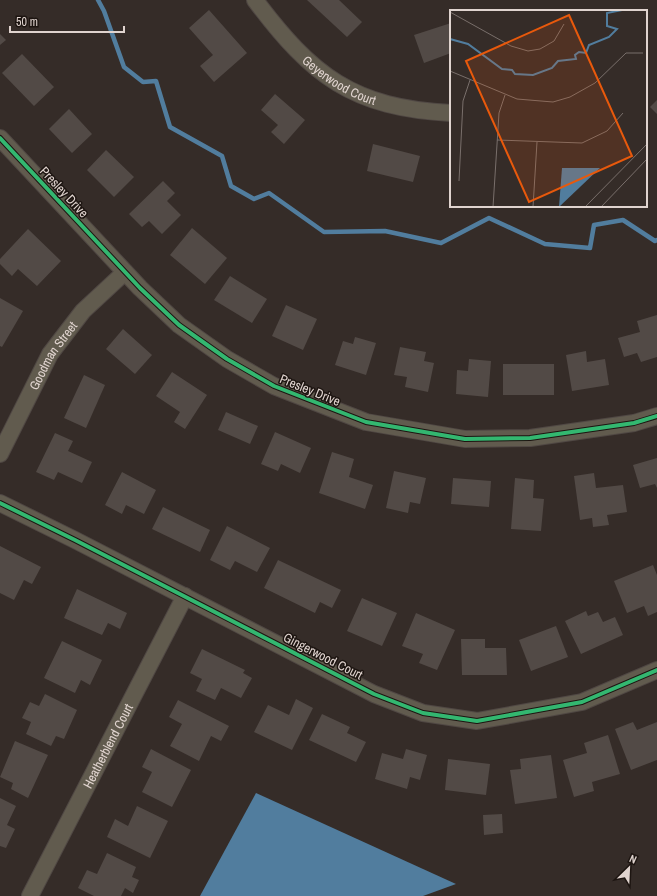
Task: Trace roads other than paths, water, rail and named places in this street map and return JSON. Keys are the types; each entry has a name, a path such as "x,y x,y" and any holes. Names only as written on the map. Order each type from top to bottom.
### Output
{"street":[{"name":"Geyerwood Court","path":"255,0 296,50 320,73 352,92 386,104 422,111 450,113"},
{"name":"Presley Drive","path":"0,138 125,272 179,325 227,359 274,386 366,422 465,439 530,438 634,423 657,416"},
{"name":"Goodman Street","path":"0,454 50,354 83,311 125,272"},
{"name":"Gingerwood Court","path":"0,503 374,694 423,713 477,721 575,704 657,670"},
{"name":"Heatherblend Court","path":"30,896 184,596"}],"water":[{"path":"256,793 456,884 423,896 200,896"}],"waterway":[{"path":"98,0 104,11 124,67 143,82 156,81 170,127 222,156 231,186 254,199 269,193 324,232 385,231 441,243 489,218 545,244 590,248 594,225 623,220 655,241 657,240"}]}
